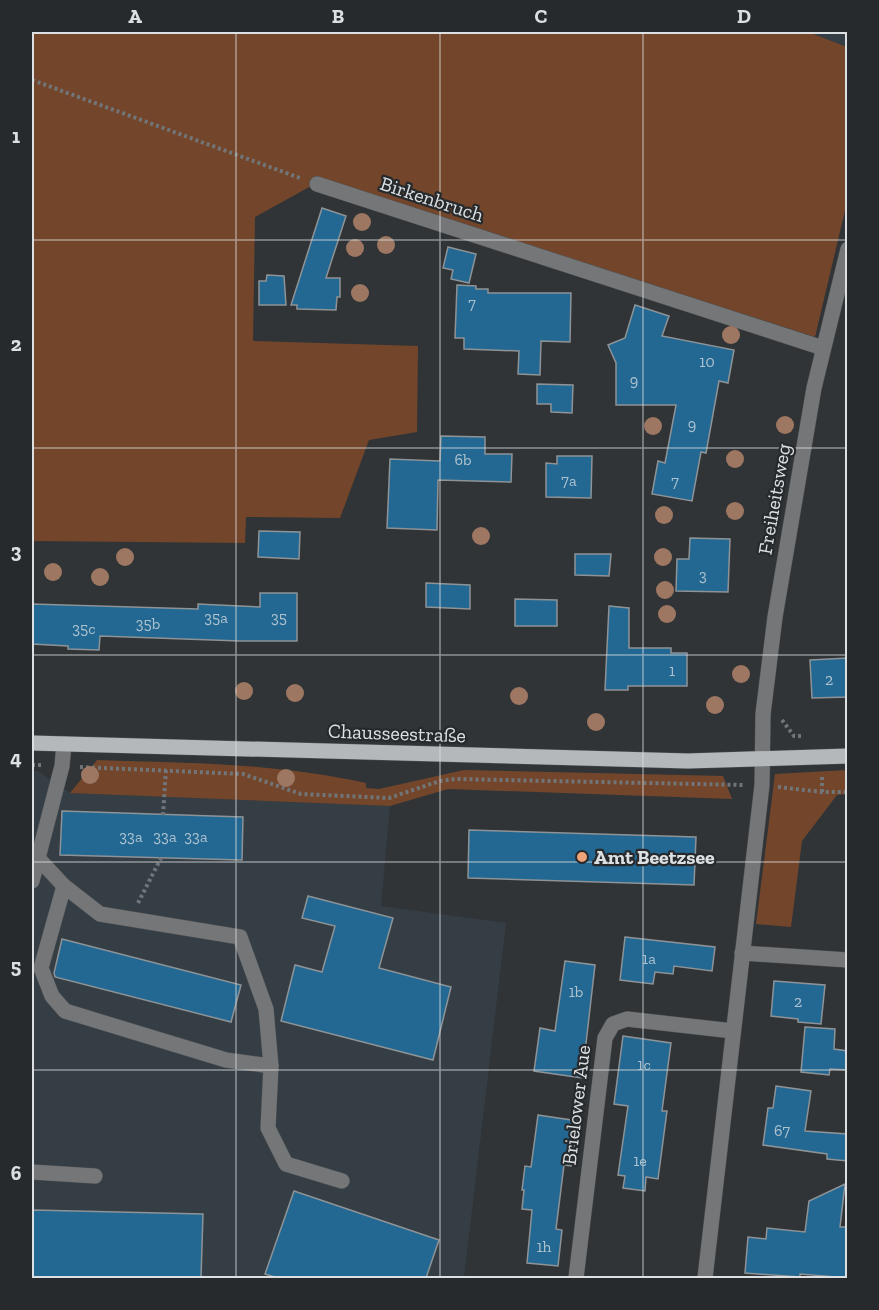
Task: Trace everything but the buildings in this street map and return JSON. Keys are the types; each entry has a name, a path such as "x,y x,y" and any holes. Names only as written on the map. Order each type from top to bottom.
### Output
{"main road":[{"name":"Chausseestraße","path":"32,743 688,762 848,756"}],"street":[{"name":"Birkenbruch","path":"317,184 823,348"},
{"name":"Freiheitsweg","path":"762,759 763,714 775,617 823,348 848,249"},
{"path":"32,881 62,766 64,744"},
{"path":"705,1278 762,785 762,759"},
{"path":"38,858 64,886 100,915 240,937 266,1009 271,1066 268,1128 286,1164 342,1181"},
{"path":"64,886 36,965 52,996 65,1011 226,1060 271,1066"},
{"path":"742,953 848,960"},
{"name":"Brielower Aue","path":"576,1278 605,1038 613,1024 627,1019 733,1031"},
{"path":"32,1172 95,1176"}],"path":[{"path":"32,80 317,184"},
{"path":"763,714 780,718 794,736 812,737"},
{"path":"32,765 243,774 301,794 389,798 440,781 455,779 762,785 822,792 848,792"},
{"path":"163,815 166,769"},
{"path":"130,920 161,858"}],"shaded area":[{"path":"32,32 808,32 847,47 847,202 815,337 322,180 255,217 253,341 418,346 417,432 369,440 340,518 246,517 245,543 32,541"},
{"path":"808,32 847,32 847,47"},
{"path":"97,760 199,763 299,771 366,783 366,788 379,789 464,770 723,776 732,799 448,789 390,806 70,793"},
{"path":"847,770 847,794 837,795 802,841 791,927 756,924 775,774"},
{"path":"32,771 38,771 70,793 390,806 381,906 506,923 464,1278 32,1278"}],"place":[{"name":"Amt Beetzsee","path":"582,857"}]}
